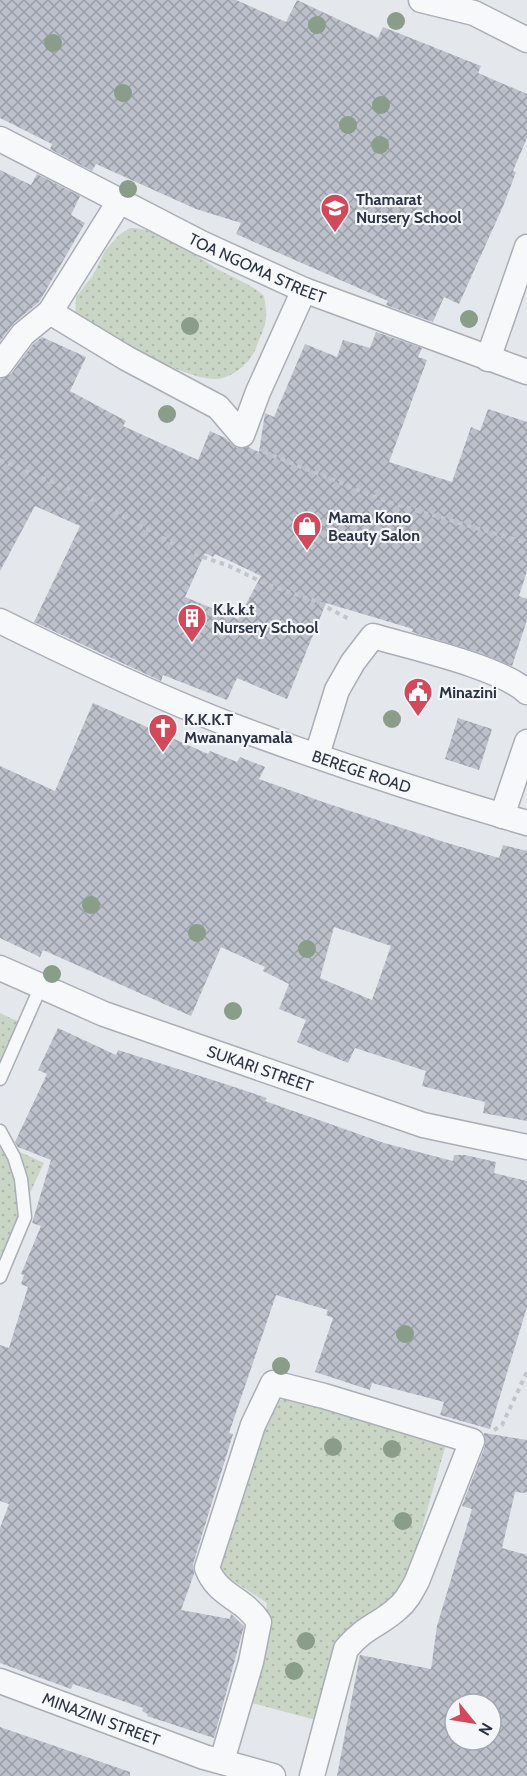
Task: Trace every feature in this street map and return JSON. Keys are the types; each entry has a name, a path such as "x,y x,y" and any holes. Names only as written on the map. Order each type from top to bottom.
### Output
{"street":[{"path":"421,0 474,13 527,40"},
{"name":"TOA NGOMA STREET","path":"0,140 201,243 304,290 527,372"},
{"path":"0,365 23,334 50,312 105,229 119,202"},
{"path":"488,359 527,247"},
{"path":"50,312 126,358 218,406 242,435 258,392 304,290"},
{"name":"BEREGE ROAD","path":"0,621 102,670 241,729 527,823"},
{"path":"317,755 337,690 353,662 373,636 425,649 504,678 527,692"},
{"path":"502,816 527,742"},
{"name":"SUKARI STREET","path":"0,968 104,1014 423,1125 527,1147"},
{"path":"208,1765 251,1662 259,1622 244,1605 213,1583 207,1568 253,1425 273,1383 472,1441 417,1581 407,1599 397,1610 359,1634 346,1649 312,1776"},
{"name":"MINAZINI STREET","path":"0,1681 208,1765 273,1776"}],"lane":[{"path":"0,1079 41,986"},
{"path":"0,1131 14,1157 21,1179 25,1217 0,1277"}],"path":[{"path":"242,435 261,451 388,502 527,543"},
{"path":"0,460 83,495 189,552 229,566 266,584 315,601 344,615 373,636"},
{"path":"472,1441 502,1425 527,1372"}],"green space":[{"path":"130,228 164,237 264,296 266,318 264,328 254,353 238,370 223,378 209,379 192,374 149,357 75,318 76,297 93,275 105,251 119,235"},
{"path":"0,1013 21,1023 0,1069"},
{"path":"0,1143 44,1163 0,1257"},
{"path":"294,1396 446,1444 400,1606 347,1635 323,1722 248,1702 267,1603 218,1571 272,1402"}],"building":[{"path":"0,0 236,0 286,22 297,0 378,38 383,27 481,66 478,73 527,94 527,138 513,171 516,172 459,304 444,297 433,322 386,305 388,301 236,234 241,223 196,209 96,164 92,171 50,149 52,144 0,118"},
{"path":"0,170 31,185 37,174 80,196 71,215 85,223 39,302 14,323 0,341"},
{"path":"376,332 422,348 418,357 427,360 389,462 452,482 471,427 480,431 488,409 527,422 527,571 519,596 527,599 527,620 512,666 481,653 412,632 413,629 326,603 287,699 237,678 227,700 163,675 161,681 34,622 80,526 35,506 0,571 0,379 11,374 33,344 42,337 86,357 70,391 126,421 123,426 198,460 210,431 225,438 237,448 248,447 259,452 265,413 274,417 305,344 337,357 343,340 370,348","holes":["205,553 213,557 215,554 261,576 238,619 185,597"]},
{"path":"93,703 208,754 210,751 237,762 240,757 265,767 259,779 323,802 499,858 503,845 527,851 527,1121 483,1113 485,1102 422,1086 426,1071 355,1048 348,1063 297,1042 306,1020 279,1009 289,984 263,971 265,967 221,947 191,1016 43,950 40,957 0,938 0,766 55,791","holes":["334,927 391,946 372,1000 320,978"]},
{"path":"458,718 492,729 479,770 445,759"},
{"path":"58,1028 116,1055 118,1050 222,1083 267,1098 265,1101 384,1143 453,1161 454,1155 465,1155 496,1162 494,1173 527,1181 527,1307 490,1429 440,1415 444,1402 372,1383 370,1390 315,1372 333,1318 326,1315 328,1310 276,1295 229,1433 233,1434 193,1564 194,1574 181,1610 230,1619 231,1614 244,1626 214,1738 147,1716 148,1714 142,1711 143,1708 73,1684 71,1689 0,1663 0,1528 9,1504 0,1501 0,1345 9,1348 28,1287 21,1284 24,1275 21,1274 41,1226 32,1223 51,1160 18,1147 15,1142 47,1074 38,1070"},
{"path":"484,1433 527,1440 527,1493 515,1492 502,1548 527,1555 527,1776 337,1776 360,1655 431,1669 437,1626 472,1509 462,1506 485,1446"},
{"path":"0,1727 130,1772 130,1776 0,1776"}],"place":[{"name":"Thamarat Nursery School","path":"335,234"},
{"name":"Mama Kono Beauty Salon","path":"307,552"},
{"name":"K.k.k.t Nursery School","path":"192,644"},
{"name":"Minazini","path":"418,718"},
{"name":"K.K.K.T Mwananyamala","path":"163,754"}]}
